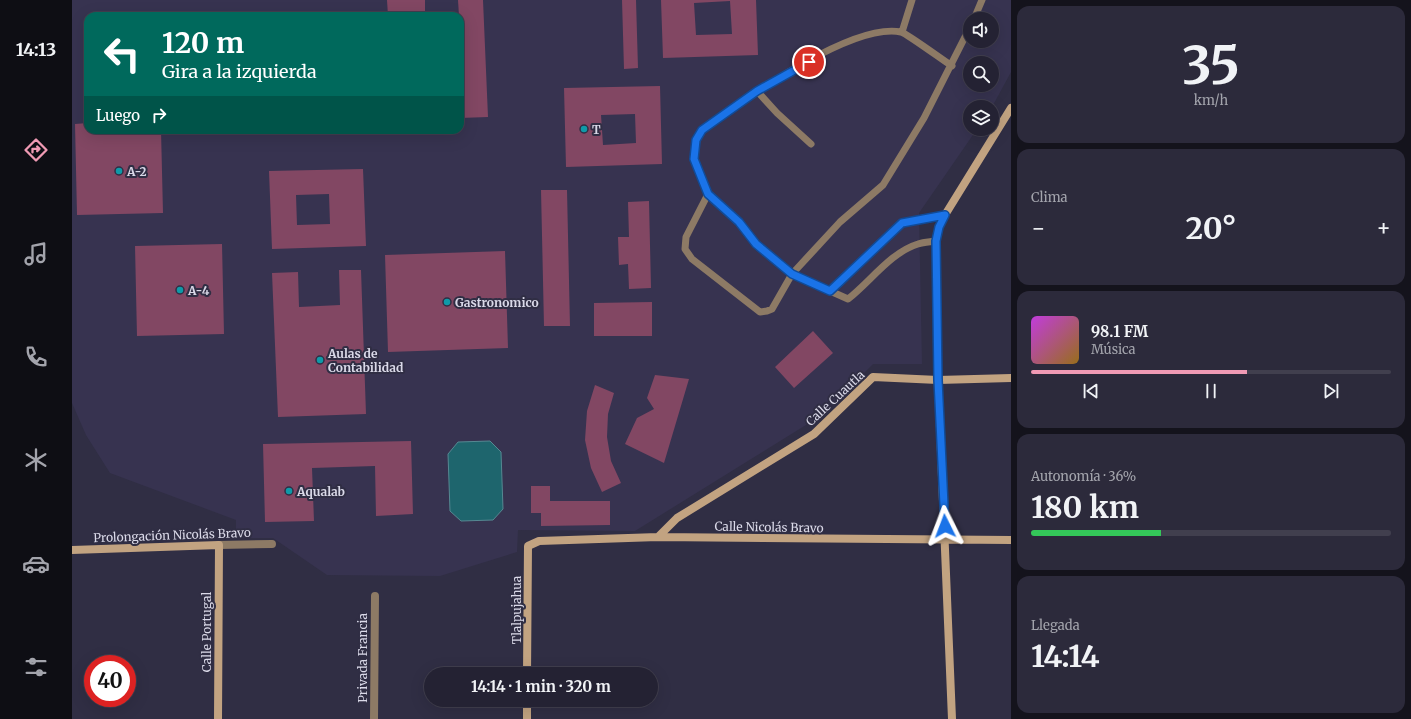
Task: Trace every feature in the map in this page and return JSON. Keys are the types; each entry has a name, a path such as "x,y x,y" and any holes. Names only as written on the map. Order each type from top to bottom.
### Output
{"street":[{"path":"952,719 938,380 936,241 939,227 945,215 1011,108"},
{"name":"Calle Cuautla","path":"658,538 677,518 814,434 872,377 938,380 1011,378"},
{"name":"Calle Nicolás Bravo","path":"528,546 539,541 658,538 945,541 1011,540"},
{"name":"Prolongación Nicolás Bravo","path":"72,550 272,544"},
{"name":"Calle Portugal","path":"218,719 219,546"},
{"name":"Tlalpujahua","path":"528,546 528,667"},
{"name":"Privada Francia","path":"374,719 375,596"},
{"path":"527,707 527,719"}],"lane":[{"path":"902,32 912,0"},
{"path":"977,12 982,0"},
{"path":"936,241 919,243 905,250 889,261 863,287 848,299 792,274 756,244 739,222 708,194 694,159 696,140 702,130 757,91 836,46 874,32 902,32 952,66"},
{"path":"708,194 686,238 685,249 692,258 760,312 772,309 792,274 840,222 883,185 924,118 963,42"},
{"path":"757,91 777,113 811,144"},
{"path":"830,291 902,223 945,215"}],"shaded area":[{"path":"72,0 1011,0 1011,72 996,100 963,100 963,136 972,136 919,213 922,364 873,364 822,415 635,531 518,530 517,552 440,576 327,575 273,538 236,538 236,520 110,473 86,435 72,403"},
{"path":"490,441 501,452 503,509 493,520 461,521 450,511 448,454 458,442"}],"building":[{"path":"387,0 425,0 425,12 388,12"},
{"path":"458,0 483,0 488,117 464,118 464,12 459,12"},
{"path":"622,0 636,0 638,68 624,69"},
{"path":"661,0 756,0 758,55 663,58","holes":["730,1 732,34 696,35 694,3"]},
{"name":"T","path":"660,86 662,164 566,167 564,88","holes":["635,114 636,143 603,145 601,115"]},
{"name":"A-2","path":"84,123 84,134 161,134 163,213 77,215 75,124"},
{"path":"363,169 366,246 272,249 269,171","holes":["329,194 330,224 297,225 296,195"]},
{"path":"541,190 567,190 570,326 544,326"},
{"path":"649,201 651,288 629,289 628,264 619,265 618,237 629,237 628,202"},
{"name":"A-4","path":"222,244 224,334 137,336 135,246"},
{"name":"Gastronomico","path":"505,251 508,348 388,352 385,255"},
{"name":"Aulas de Contabilidad","path":"339,270 361,270 366,414 278,417 272,273 298,272 299,307 340,305"},
{"path":"652,302 652,336 594,336 594,303"},
{"path":"813,331 833,353 794,388 775,367"},
{"path":"655,375 689,379 664,463 625,444 637,418 654,409 647,398"},
{"path":"595,385 614,393 608,414 607,437 611,461 621,483 602,492 591,468 585,440 587,411"},
{"name":"Aqualab","path":"411,441 413,514 376,516 375,466 312,468 314,521 265,522 263,444"},
{"path":"531,486 550,486 550,501 610,501 610,525 541,526 541,513 531,513"}],"place":[{"name":"T","path":"584,129"},
{"name":"A-2","path":"119,171"},
{"name":"A-4","path":"180,290"},
{"name":"Gastronomico","path":"447,302"},
{"name":"Aulas de Contabilidad","path":"320,360"},
{"name":"Aqualab","path":"289,491"}],"route":[{"path":"809,62 757,91 702,130 696,140 694,159 708,194 739,222 756,244 792,274 830,291 902,223 945,215 939,227 936,241 938,380 945,526"}]}
